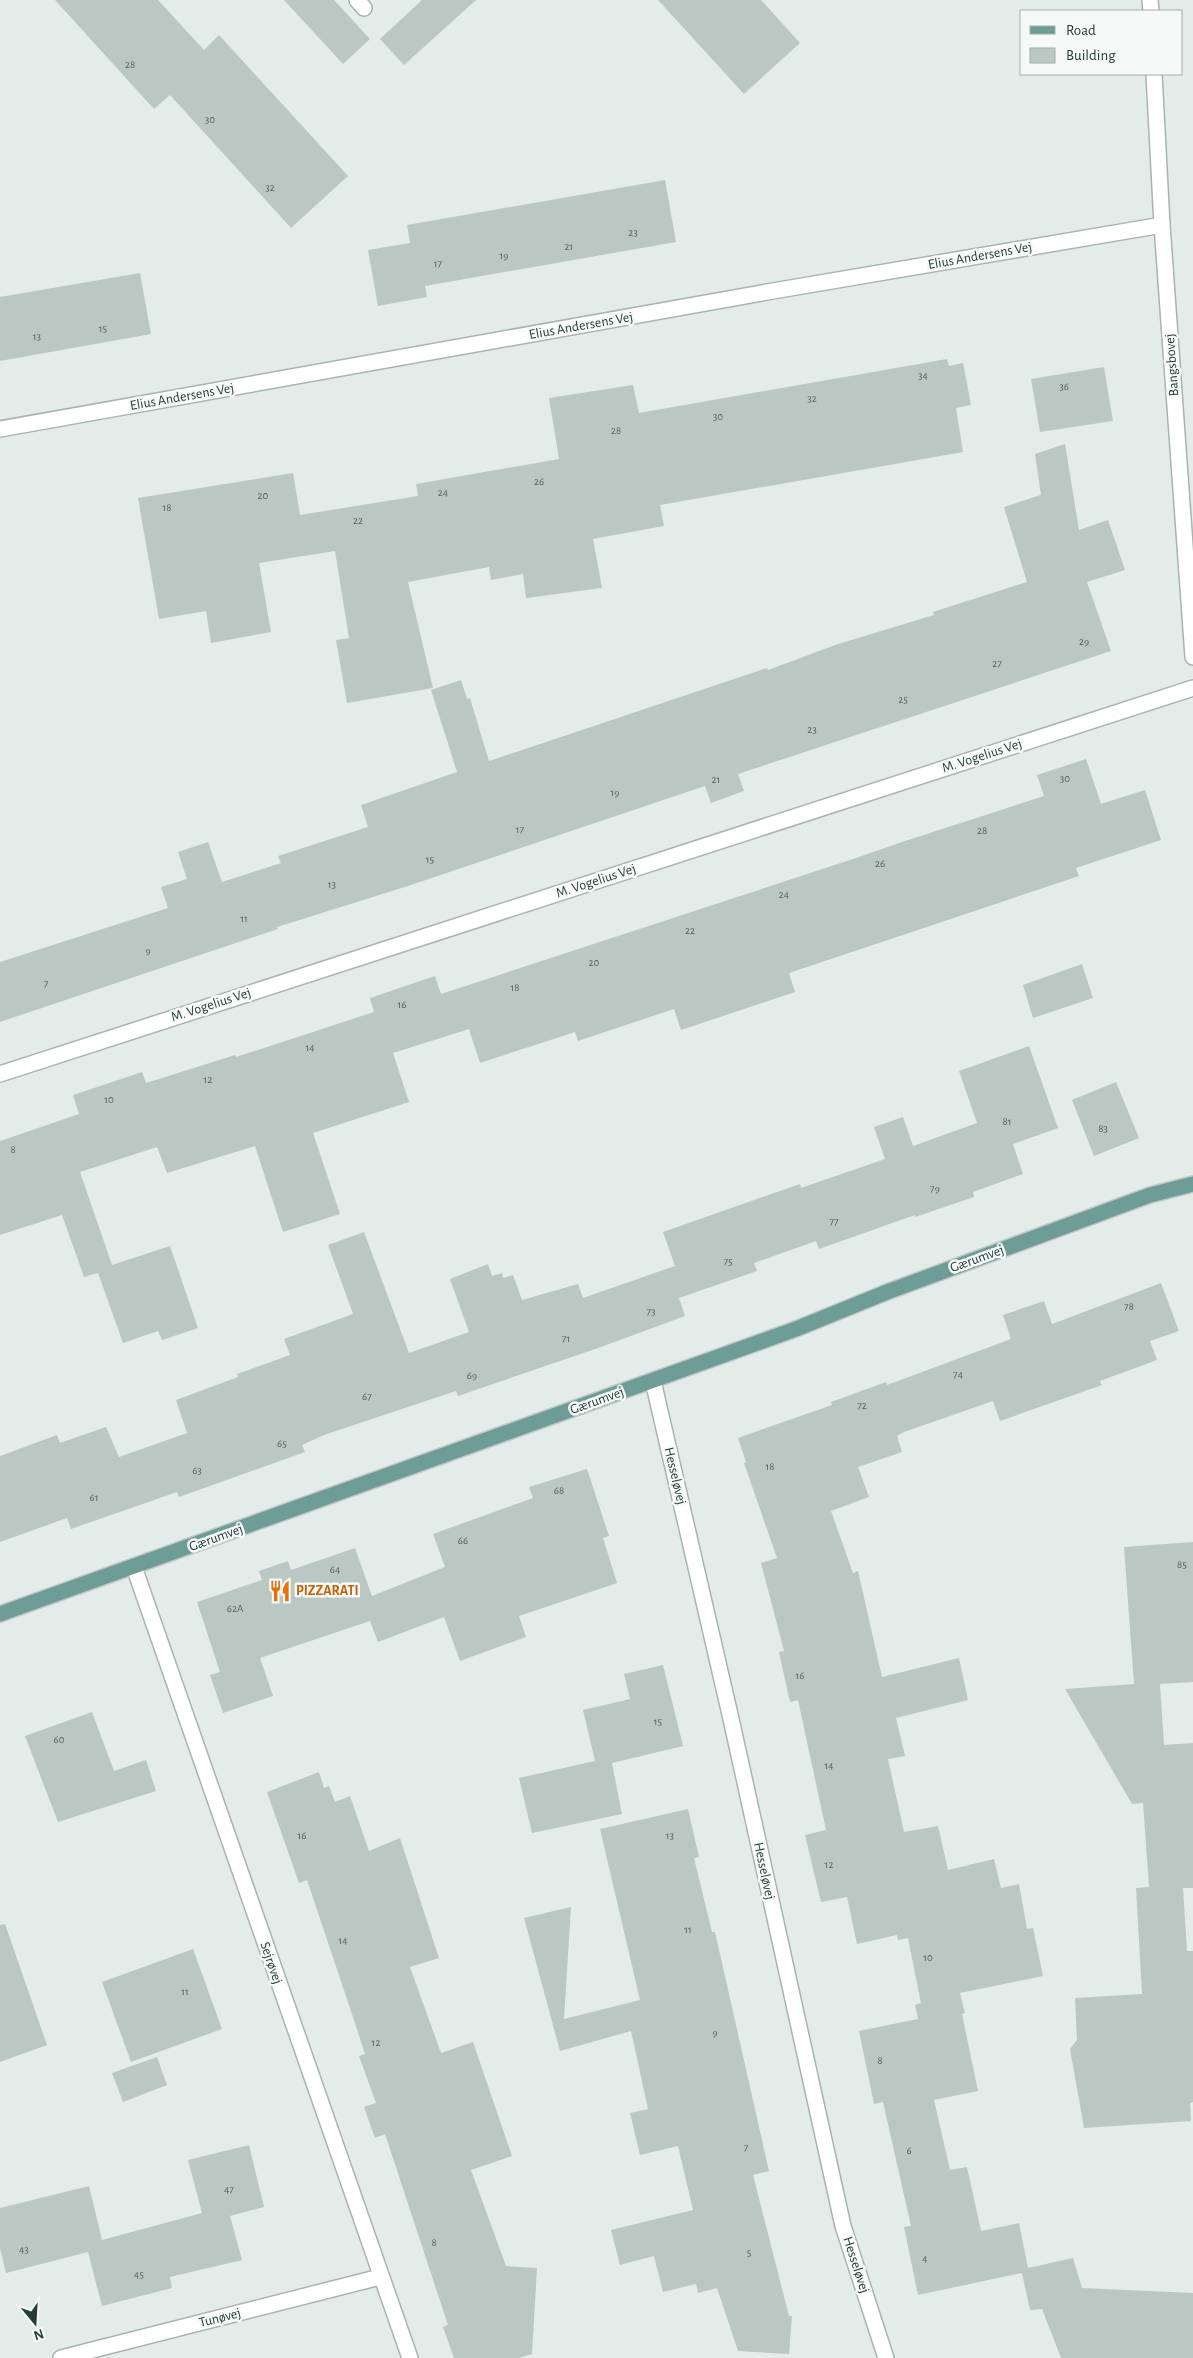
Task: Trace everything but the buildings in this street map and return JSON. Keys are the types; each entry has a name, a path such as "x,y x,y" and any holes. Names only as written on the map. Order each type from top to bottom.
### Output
{"main road":[{"name":"Gærumvej","path":"0,1614 653,1381 1150,1195 1193,1184"}],"street":[{"name":"Bangsbovej","path":"1154,75 1162,225 1193,657"},
{"name":"Elius Andersens Vej","path":"0,429 767,292 1162,225"},
{"name":"M. Vogelius Vej","path":"0,1074 1193,688"},
{"name":"Hesseløvej","path":"653,1381 843,2226 886,2358"},
{"name":"Sejrøvej","path":"134,1567 380,2277 410,2358"},
{"name":"Tunøvej","path":"61,2358 380,2277"}],"place":[{"name":"PIZZARATI","path":"280,1591"}]}
